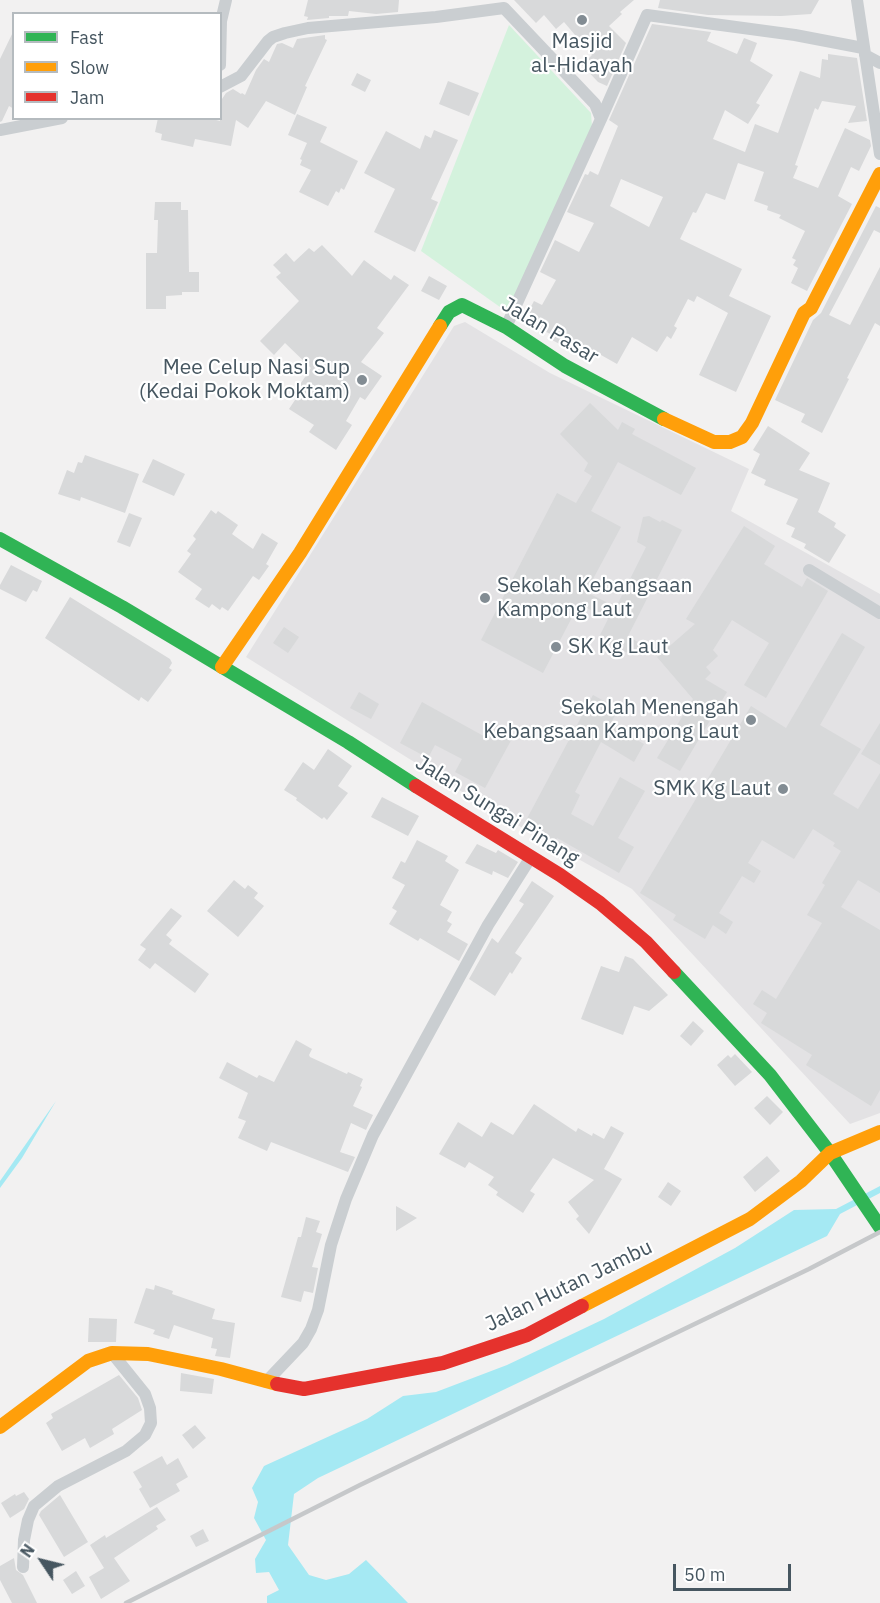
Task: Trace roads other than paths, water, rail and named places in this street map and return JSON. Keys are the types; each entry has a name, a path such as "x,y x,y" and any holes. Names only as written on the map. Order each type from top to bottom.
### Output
{"street":[{"path":"222,17 226,0"},
{"path":"857,0 880,154"},
{"path":"222,86 241,76 268,41 285,33 308,28 436,17 504,8 596,104 601,119"},
{"path":"506,327 647,15 795,35 864,51 880,63"},
{"path":"0,130 52,120"},
{"name":"Jalan Pasar","path":"222,667 300,553 449,312 462,305 506,327 565,366 662,417 714,442 730,442 742,437 752,423 804,313 811,308 880,174"},
{"name":"Jalan Sungai Pinang","path":"0,539 122,607 348,742 560,875 600,903 646,942 770,1075 830,1153 880,1227"},
{"path":"809,570 880,613"},
{"path":"266,1382 303,1343 311,1329 318,1310 331,1245 346,1198 373,1135 488,925 531,857"},
{"path":"830,1153 880,1132"},
{"name":"Jalan Hutan Jambu","path":"0,1427 88,1361 112,1353 147,1354 304,1389 443,1363 526,1335 750,1219 801,1181 830,1153"},
{"path":"23,1567 24,1540 28,1520 34,1506 58,1486 126,1451 145,1435 151,1423 150,1408 145,1394 112,1353"}],"water":[{"path":"56,1101 22,1158 0,1188 0,1181"},
{"path":"880,1186 880,1193 840,1214 827,1236 318,1478 294,1494 288,1545 309,1575 326,1580 349,1574 366,1560 408,1603 267,1603 267,1596 279,1590 269,1572 256,1573 255,1559 266,1540 254,1518 258,1502 252,1488 264,1466 367,1419 403,1396 436,1392 507,1365 604,1319 735,1248 794,1210 836,1209"}],"railway":[{"path":"126,1603 360,1485 809,1269 880,1232"}],"place":[{"name":"Masjid al-Hidayah","path":"582,20"},
{"name":"Mee Celup Nasi Sup (Kedai Pokok Moktam)","path":"362,380"},
{"name":"Sekolah Kebangsaan Kampong Laut","path":"485,598"},
{"name":"SK Kg Laut","path":"556,647"},
{"name":"Sekolah Menengah Kebangsaan Kampong Laut","path":"751,720"},
{"name":"SMK Kg Laut","path":"783,789"}]}
